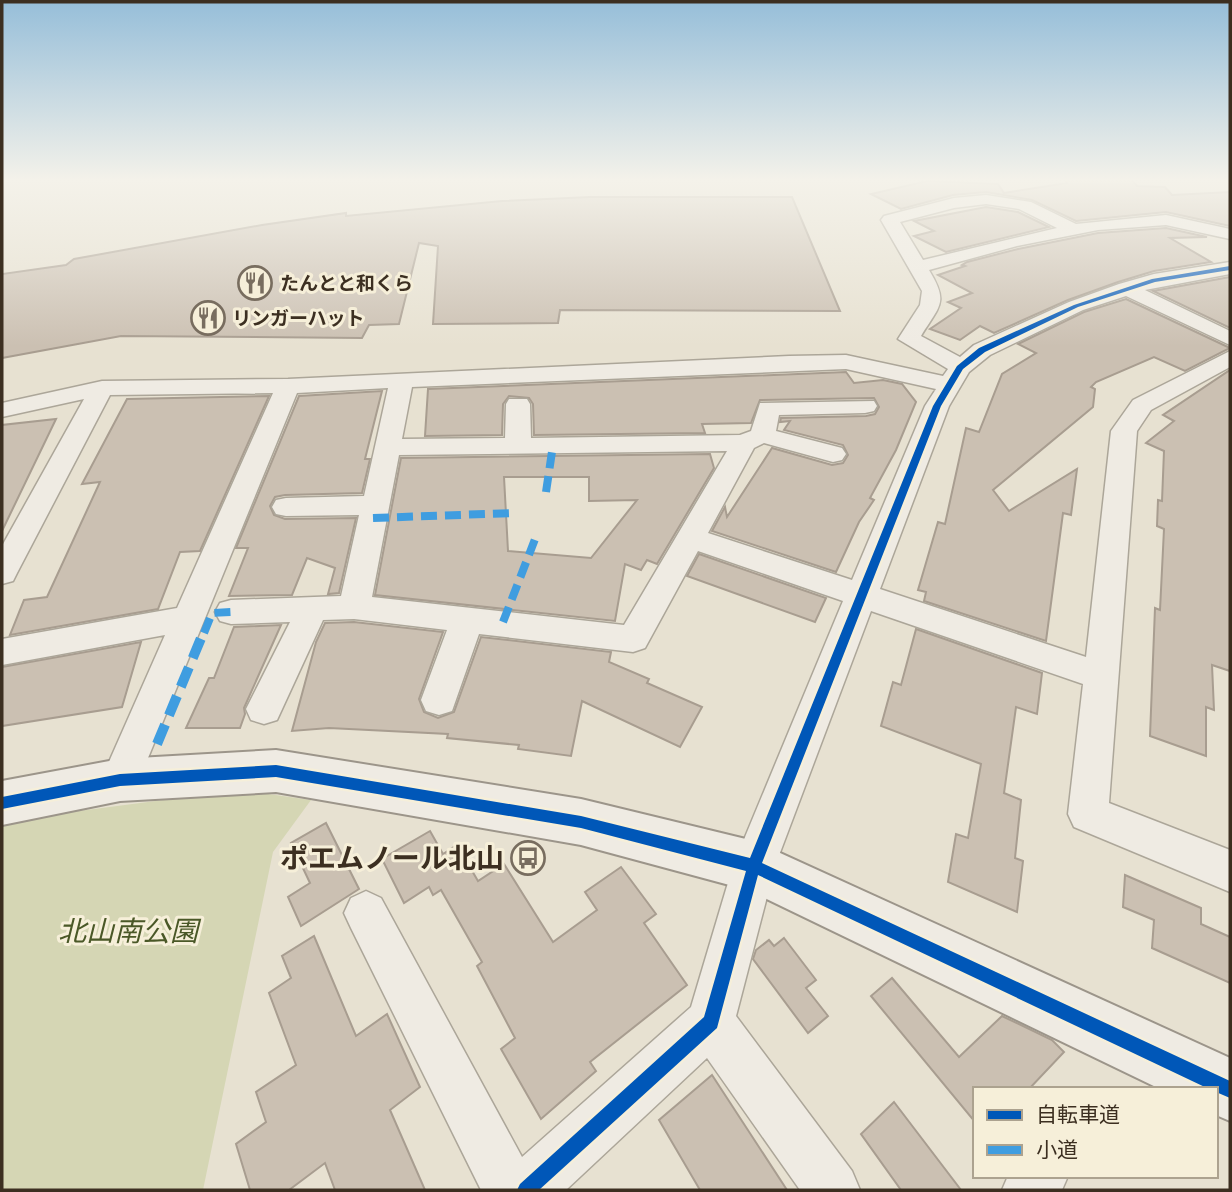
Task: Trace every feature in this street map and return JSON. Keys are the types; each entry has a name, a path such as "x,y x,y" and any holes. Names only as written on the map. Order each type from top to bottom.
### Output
{"street":[{"path":"899,235 932,291 930,305 909,340 940,353 955,377"},
{"path":"917,267 1045,235"},
{"path":"526,1190 711,1021 754,866 937,406 955,377 982,350 1076,306 1154,280 1230,268"},
{"path":"1126,288 1230,339"},
{"path":"1230,358 1142,405 1124,431 1088,814 1230,871"},
{"path":"2,410 102,388 288,386 846,362 955,377"},
{"path":"354,607 402,380"},
{"path":"120,780 288,386"},
{"path":"2,573 102,388"},
{"path":"518,404 518,446"},
{"path":"231,612 354,607 633,639 769,408 865,406"},
{"path":"388,447 753,439 833,454"},
{"path":"286,508 376,505"},
{"path":"691,538 1100,676"},
{"path":"264,709 312,609"},
{"path":"439,700 468,618"},
{"path":"2,652 187,619"},
{"path":"2,803 120,780 276,771 581,822 754,866 1230,1090"},
{"path":"366,913 510,1190"},
{"path":"711,1021 833,1190"}],"green space":[{"name":"北山南公園","path":"240,790 311,800 273,852 203,1190 2,1190 2,821"}],"building":[{"path":"209,235 808,235 840,311 560,310 558,323 433,324 438,246 419,243 399,324 369,325 362,338 121,336 2,358 2,274 66,265 74,259"},
{"path":"919,235 1018,235 946,252 914,236"},
{"path":"1090,235 1196,235 1207,237 1170,238 1211,262 1154,271 1118,282 1068,300 994,333 980,326 960,340 930,329 961,308 948,302 972,293 938,275 965,266 962,265 967,262"},
{"path":"1230,277 1230,328 1153,291"},
{"path":"1126,299 1230,348 1185,371 1154,357 1096,382 1091,387 1095,389 1093,407 993,490 1009,511 1077,469 1071,515 1063,513 1046,641 924,601 926,592 918,590 938,522 945,524 966,428 979,432 1002,374 1036,353 1018,344 1084,312"},
{"path":"1230,370 1230,671 1212,665 1214,710 1206,707 1206,756 1150,736 1155,608 1160,610 1164,529 1157,526 1158,500 1162,501 1164,451 1146,443 1174,421 1163,415"},
{"path":"846,372 854,383 883,380 902,384 916,402 896,450 870,498 874,500 859,522 836,572 712,531 725,507 727,517 772,448 832,465 843,463 848,455 843,445 784,430 790,421 780,422 781,418 866,416 875,414 879,407 874,398 760,400 751,423 702,424 705,433 534,435 533,404 529,398 509,396 503,404 502,435 425,436 428,389"},
{"path":"382,391 365,459 370,459 362,493 285,495 275,497 270,506 274,515 285,519 356,518 339,593 328,594 335,568 307,558 292,595 229,596 248,548 236,548 299,396"},
{"path":"269,396 200,551 180,552 158,609 10,635 24,600 47,597 100,482 82,484 127,399"},
{"path":"56,419 2,531 2,425"},
{"path":"710,454 714,468 657,564 647,560 641,570 625,564 615,621 375,595 401,458","holes":["504,477 589,477 589,501 637,500 591,558 508,551"]},
{"path":"699,554 826,598 815,622 687,576"},
{"path":"354,622 443,632 419,699 424,712 438,718 454,712 481,637 611,652 609,662 649,679 647,683 702,707 680,747 582,701 571,756 518,749 519,745 447,738 448,734 329,728 292,731 316,642 325,623"},
{"path":"281,625 244,708 245,714 240,728 186,728 209,678 214,678 234,627"},
{"path":"916,629 1042,673 1037,714 1016,707 1004,793 1021,800 1015,858 1023,861 1017,912 948,882 956,834 968,838 981,764 881,726 893,682 901,685"},
{"path":"141,642 122,707 2,726 2,667"},
{"path":"326,823 359,889 301,926 288,897 310,883 291,843"},
{"path":"430,831 443,854 457,845 478,881 504,864 553,942 597,910 585,892 621,867 656,914 644,923 687,985 590,1062 596,1071 541,1119 501,1049 515,1038 477,966 482,962 441,890 433,895 429,887 404,903 382,859"},
{"path":"1125,875 1201,908 1201,924 1230,937 1230,983 1152,948 1154,920 1123,907"},
{"path":"314,936 356,1036 387,1014 420,1087 390,1110 425,1190 335,1190 325,1163 289,1190 250,1190 236,1144 266,1122 256,1092 296,1065 269,993 291,978 282,956"},
{"path":"784,938 816,980 806,988 828,1016 808,1033 753,959 756,950 769,940 774,946"},
{"path":"892,978 959,1057 1002,1016 1052,1040 1064,1052 1031,1087 973,1087 973,1120 871,996"},
{"path":"712,1075 787,1190 700,1190 659,1120"},
{"path":"894,1102 961,1190 901,1190 861,1134"}],"marked path":[{"path":"546,492 553,445"},
{"path":"373,518 515,513"},
{"path":"503,622 537,534"},
{"path":"157,744 212,613 231,612"}],"cycle path":[{"path":"526,1190 711,1022 754,866 937,406 960,368 982,350 1076,306 1154,280 1230,268"},
{"path":"2,803 120,780 276,771 581,822 754,866 1230,1090"}],"place":[{"name":"たんとと和くら","path":"255,283"},
{"name":"リンガーハット","path":"208,318"},
{"name":"ポエムノール北山","path":"528,858"}]}
